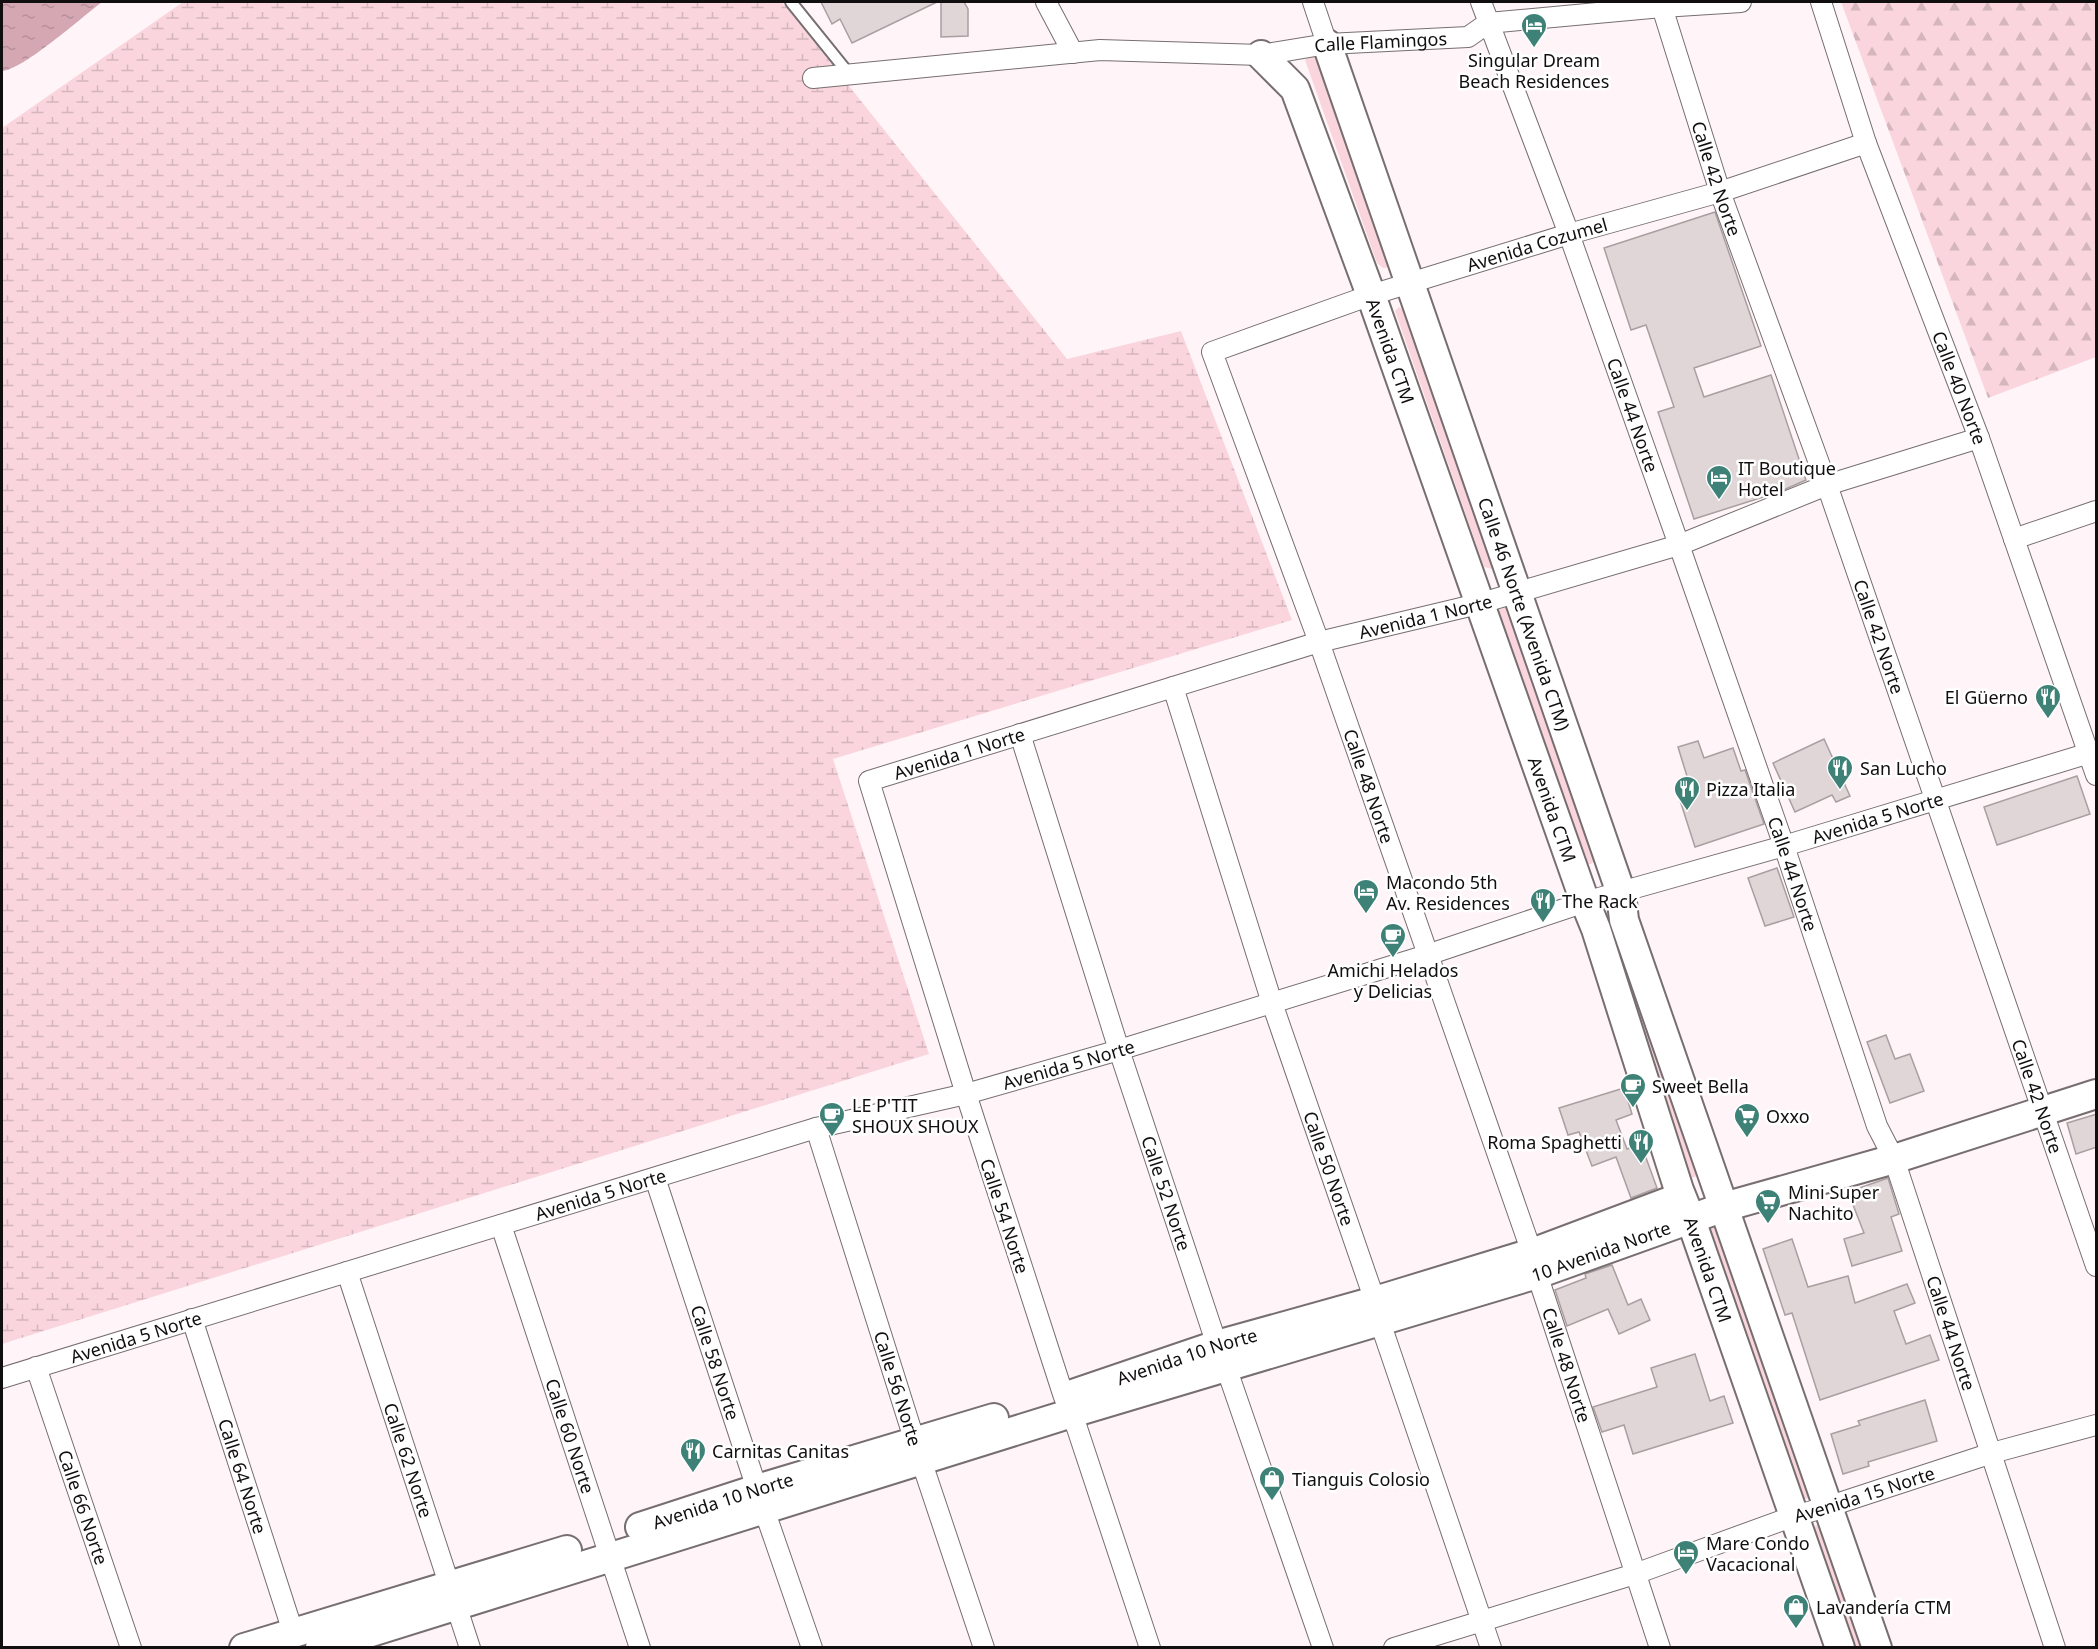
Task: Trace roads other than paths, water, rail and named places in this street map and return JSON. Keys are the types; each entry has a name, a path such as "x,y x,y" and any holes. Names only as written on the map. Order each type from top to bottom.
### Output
{"main road":[{"name":"Calle 46 Norte (Avenida CTM)","path":"1327,44 1518,593 1720,1196"},
{"name":"Avenida CTM","path":"1261,55 1295,89 1371,295 1478,604 1584,902 1596,929 1686,1209 1840,1647"},
{"path":"1596,929 1622,906"},
{"name":"10 Avenida Norte","path":"1377,1311 1535,1264 1720,1196 1894,1159 2097,1094"},
{"name":"Avenida CTM","path":"1720,1196 1877,1647"},
{"name":"Avenida 10 Norte","path":"244,1647 293,1632 453,1595 919,1452 1221,1356 1377,1311"},
{"name":"Avenida 10 Norte","path":"320,1647 453,1595"}],"street":[{"path":"1046,2 1073,53"},
{"path":"1314,2 1327,44"},
{"name":"Calle 44 Norte","path":"1480,2 1569,234 1784,846 1880,1133 1894,1159 2055,1647"},
{"name":"Calle Flamingos","path":"813,78 1100,50 1261,55 1327,44 1468,36 1488,23 1741,2"},
{"name":"Calle 40 Norte","path":"1821,2 1866,143 1978,438 2093,752 2097,775"},
{"name":"Calle 42 Norte","path":"1662,7 1720,192 1827,484 2097,1266"},
{"name":"Avenida Cozumel","path":"1212,352 1371,295 1569,234 1720,192 1866,143"},
{"name":"Calle 48 Norte","path":"1212,352 1319,642 1535,1264 1660,1647"},
{"name":"Avenida 1 Norte","path":"869,781 1319,642 1478,604 1679,545 1827,484 1978,438"},
{"path":"2014,539 2097,511"},
{"name":"Calle 50 Norte","path":"1173,687 1272,1003 1491,1647"},
{"name":"Calle 52 Norte","path":"1020,734 1119,1050 1221,1356 1323,1647"},
{"name":"Avenida 5 Norte","path":"2,1378 816,1128 966,1094 1119,1050 1427,955 1584,902 1622,906 1784,846 2093,752"},
{"name":"Calle 54 Norte","path":"869,781 966,1094 1150,1647"},
{"name":"Calle 56 Norte","path":"816,1128 984,1647"},
{"name":"Calle 58 Norte","path":"655,1178 812,1647"},
{"name":"Calle 60 Norte","path":"501,1225 640,1647"},
{"name":"Calle 62 Norte","path":"347,1272 470,1647"},
{"name":"Calle 64 Norte","path":"192,1319 293,1632"},
{"name":"Calle 66 Norte","path":"36,1367 131,1647"},
{"name":"Avenida 15 Norte","path":"1394,1647 1635,1574 1794,1515 1827,1507 1992,1453 2097,1425"}],"lane":[{"path":"791,2 849,75"}],"water":[{"path":"2,2 102,2 38,53 2,71"}],"place":[{"name":"Singular Dream Beach Residences","path":"1534,49"},
{"name":"IT Boutique Hotel","path":"1719,501"},
{"name":"El Güerno","path":"2048,720"},
{"name":"San Lucho","path":"1840,791"},
{"name":"Pizza Italia","path":"1687,812"},
{"name":"Macondo 5th Av. Residences","path":"1366,915"},
{"name":"The Rack","path":"1543,924"},
{"name":"Amichi Helados y Delicias","path":"1393,959"},
{"name":"Sweet Bella","path":"1633,1109"},
{"name":"LE P'TIT SHOUX SHOUX","path":"832,1138"},
{"name":"Oxxo","path":"1747,1139"},
{"name":"Roma Spaghetti","path":"1641,1165"},
{"name":"Mini Super Nachito","path":"1768,1225"},
{"name":"Carnitas Canitas","path":"693,1474"},
{"name":"Tianguis Colosio","path":"1272,1502"},
{"name":"Mare Condo Vacacional","path":"1686,1576"},
{"name":"Lavandería CTM","path":"1796,1630"}]}
